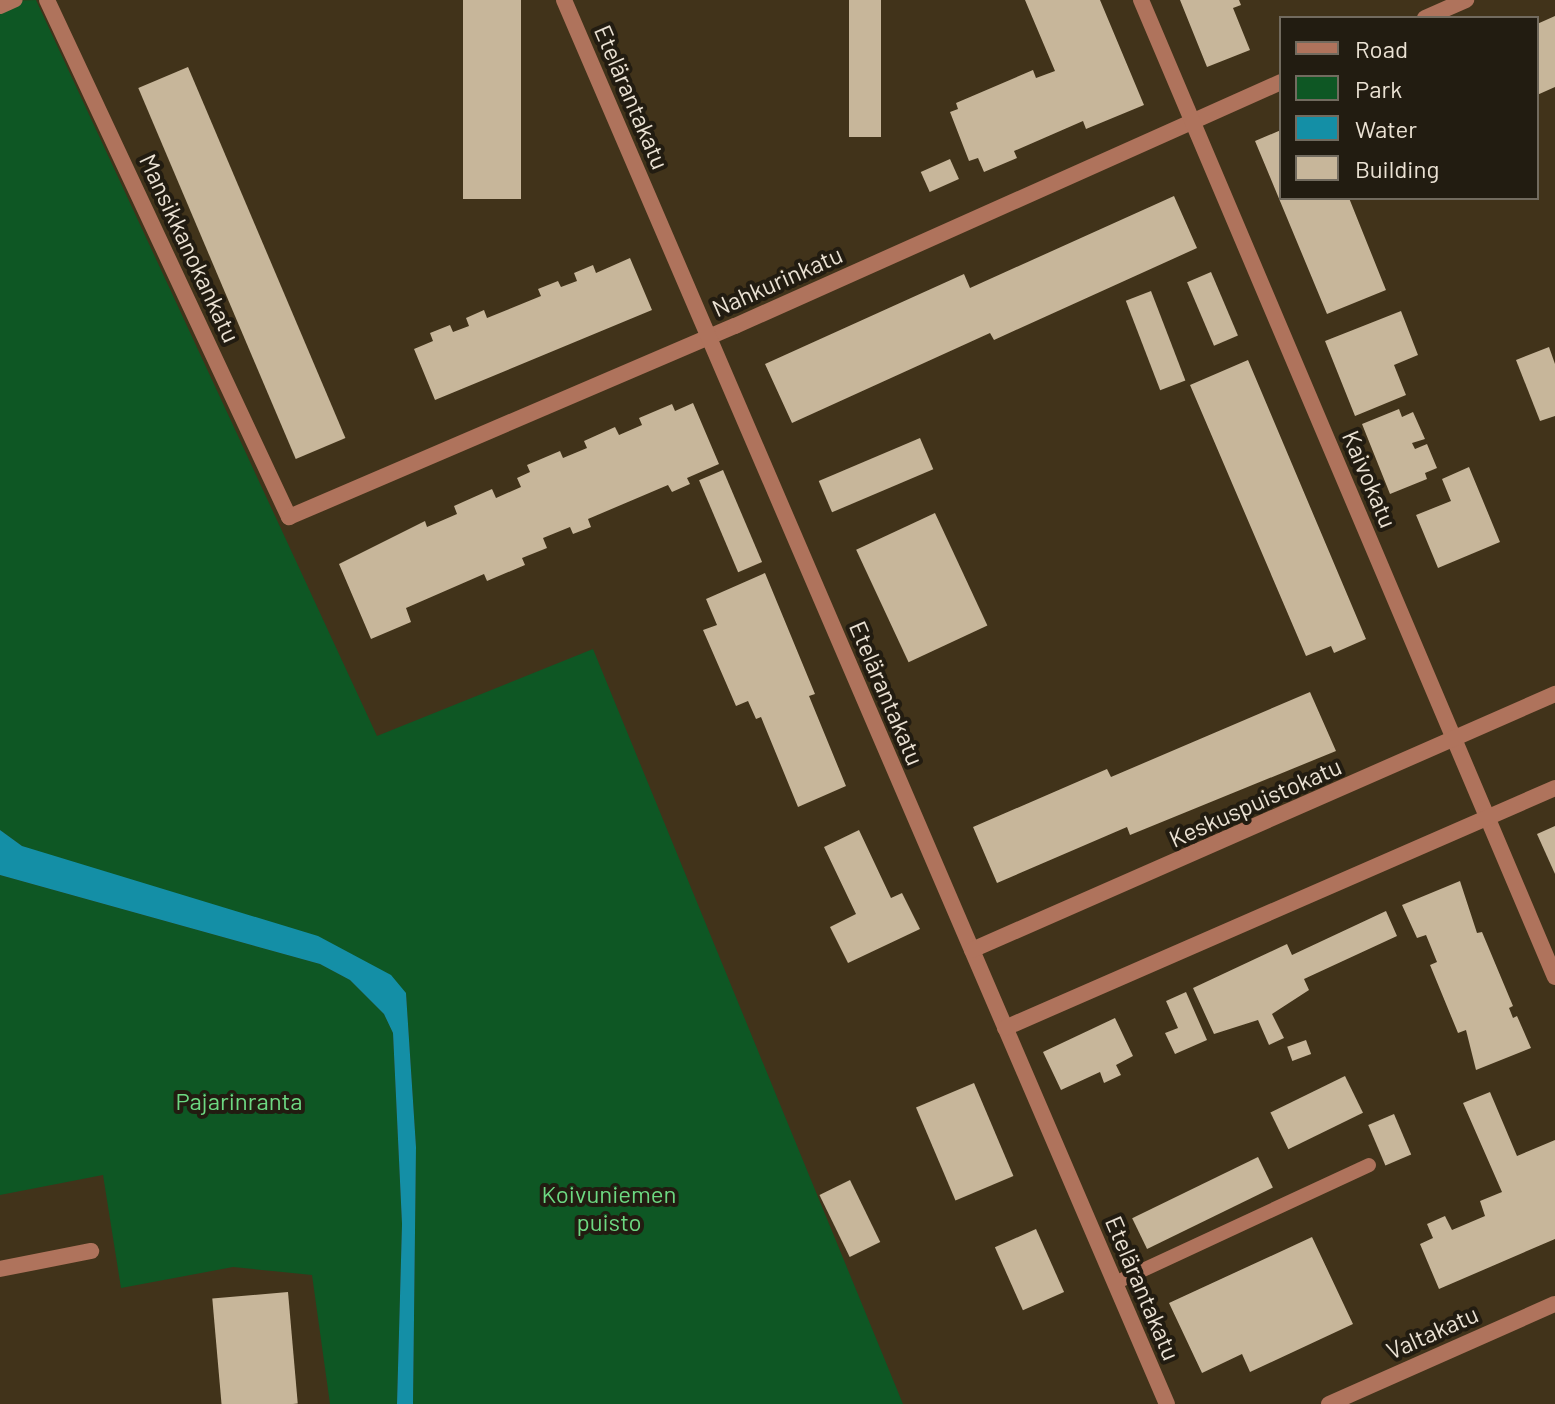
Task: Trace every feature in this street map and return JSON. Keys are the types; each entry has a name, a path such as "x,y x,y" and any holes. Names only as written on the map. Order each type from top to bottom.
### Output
{"street":[{"name":"Mansikkanokankatu","path":"47,0 289,517"},
{"name":"Etelärantakatu","path":"564,0 1167,1404"},
{"name":"Kaivokatu","path":"1141,0 1555,977"},
{"path":"1430,16 1466,0"},
{"name":"Nahkurinkatu","path":"289,517 708,337 1279,83"},
{"name":"Keskuspuistokatu","path":"972,950 1455,741 1555,694"},
{"path":"1005,1028 1555,788"},
{"path":"0,1269 91,1251"},
{"name":"Valtakatu","path":"1329,1404 1555,1304"}],"lane":[{"path":"0,7 16,0"},
{"path":"1115,1283 1369,1165"}],"green space":[{"name":"Koivuniemen puisto","path":"36,0 377,736 593,649 903,1404 413,1404 416,1147 406,993 22,846 0,830 0,1"},
{"name":"Pajarinranta","path":"0,875 320,964 350,980 384,1014 393,1033 402,1224 397,1404 330,1404 312,1275 233,1267 121,1288 103,1175 0,1195"}],"water":[{"path":"0,830 22,846 318,936 391,975 406,993 416,1147 413,1404 397,1404 402,1224 393,1033 384,1014 350,980 320,964 0,875"}],"building":[{"path":"463,0 521,0 521,199 463,199"},
{"path":"849,0 881,0 881,137 849,137"},
{"path":"1025,0 1100,0 1144,105 1086,129 1083,121 1014,151 1017,158 984,172 978,158 969,161 950,112 958,109 956,103 1033,70 1036,78 1055,71"},
{"path":"1180,0 1239,0 1241,5 1233,8 1250,50 1207,67"},
{"path":"1555,16 1555,87 1539,94 1539,23"},
{"path":"188,67 345,438 296,459 138,88"},
{"path":"1279,131 1279,199 1255,141"},
{"path":"950,159 959,179 930,192 921,172"},
{"path":"1174,196 1197,248 994,340 990,333 792,423 765,364 964,274 970,288"},
{"path":"1280,200 1350,200 1386,290 1327,314"},
{"path":"630,258 652,310 435,400 414,349 433,341 430,333 450,325 453,332 469,326 466,318 484,310 487,318 541,296 538,289 558,281 561,287 577,281 574,273 593,265 596,273"},
{"path":"1211,272 1238,336 1214,346 1187,282"},
{"path":"1151,291 1185,381 1160,390 1126,301"},
{"path":"1401,311 1418,355 1394,365 1406,395 1355,416 1325,341"},
{"path":"1549,347 1555,364 1555,416 1540,421 1516,360"},
{"path":"1248,360 1366,639 1334,653 1331,646 1306,656 1190,385"},
{"path":"693,403 719,464 687,478 690,484 672,492 668,485 588,519 591,527 573,534 570,527 543,538 547,548 522,558 525,565 487,581 484,574 406,608 411,622 371,639 339,564 425,521 427,527 457,514 454,506 492,489 496,498 521,487 517,478 530,472 527,465 560,451 563,458 587,448 584,441 615,427 619,435 642,425 639,418 672,404 675,411"},
{"path":"1399,409 1402,417 1413,412 1425,439 1412,443 1415,449 1427,444 1437,468 1425,473 1427,479 1390,494 1362,424"},
{"path":"920,438 933,469 832,512 819,481"},
{"path":"1469,467 1500,542 1438,568 1416,515 1451,501 1442,479"},
{"path":"723,470 762,562 738,572 699,480"},
{"path":"935,513 987,625 909,662 856,550"},
{"path":"765,573 815,694 809,696 846,786 798,807 761,717 756,719 748,701 736,706 703,630 717,625 706,599"},
{"path":"1310,692 1336,751 1130,835 1127,827 997,883 973,827 1107,769 1111,777"},
{"path":"1555,826 1555,874 1537,834"},
{"path":"859,830 891,898 902,893 920,929 848,963 830,927 856,914 824,847"},
{"path":"1460,881 1477,933 1482,932 1513,1006 1509,1008 1513,1018 1517,1016 1531,1048 1476,1070 1466,1030 1458,1033 1430,965 1437,962 1426,935 1417,938 1402,905"},
{"path":"1386,911 1397,936 1304,979 1309,990 1272,1014 1284,1038 1269,1045 1258,1020 1214,1034 1193,988 1287,944 1292,955"},
{"path":"1186,992 1207,1040 1175,1054 1165,1033 1178,1028 1166,1001"},
{"path":"1115,1018 1133,1056 1116,1065 1121,1075 1104,1083 1100,1072 1061,1090 1043,1052"},
{"path":"1306,1040 1311,1054 1292,1061 1287,1047"},
{"path":"1345,1076 1363,1113 1288,1149 1270,1112"},
{"path":"974,1083 1013,1176 955,1201 916,1108"},
{"path":"1490,1092 1517,1156 1555,1140 1555,1239 1439,1289 1420,1244 1433,1238 1427,1224 1445,1216 1452,1230 1485,1216 1480,1201 1502,1192 1463,1103"},
{"path":"1394,1114 1411,1155 1385,1165 1368,1125"},
{"path":"1258,1157 1273,1188 1147,1249 1132,1218"},
{"path":"850,1180 880,1242 850,1257 819,1195"},
{"path":"1036,1229 1064,1292 1023,1310 995,1247"},
{"path":"1312,1237 1353,1324 1250,1372 1242,1354 1202,1373 1169,1303"},
{"path":"288,1292 298,1404 222,1404 212,1299"}]}
